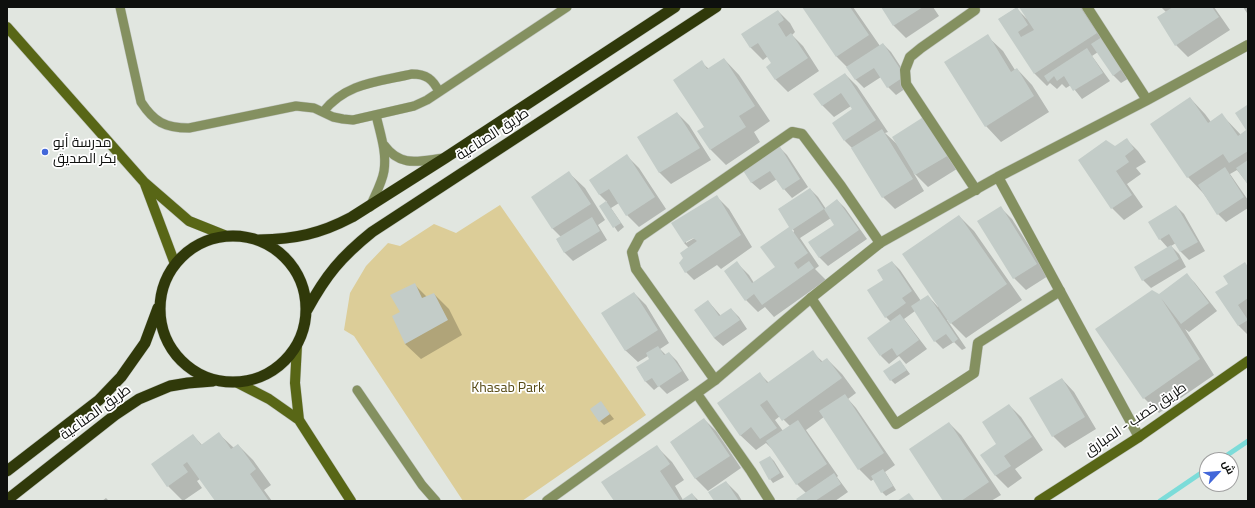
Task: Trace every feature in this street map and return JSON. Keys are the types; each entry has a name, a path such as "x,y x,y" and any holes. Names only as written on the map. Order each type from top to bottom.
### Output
{"highway":[{"name":"طريق الصناعية","path":"259,240 286,239 312,235 337,226 370,207 674,7"},
{"name":"طريق الصناعية","path":"7,500 115,415 139,399 170,386 188,382 236,382 255,379 272,372 286,360 297,345 304,328 307,310 319,288 334,267 352,248 372,232 716,7"},
{"path":"216,381 198,373 181,361 169,345 162,326 159,306 162,290 168,273 191,248 207,239 224,235 242,235 259,240 275,248 288,260 299,275 305,292 307,310"},
{"name":"طريق الصناعية","path":"7,471 99,400 121,377 144,343 159,306"}],"main road":[{"path":"7,27 144,182 189,221 224,235"},
{"path":"144,182 175,264"},
{"path":"297,345 295,383 299,420"},
{"name":"طريق خصب - المبارق","path":"1039,501 1139,437 1248,361"},
{"path":"236,382 269,399 299,420 351,501"}],"street":[{"path":"1087,7 1147,100"},
{"path":"975,10 910,57 905,70 906,84 976,190"},
{"path":"547,501 697,394 811,298 880,243 998,178 1248,45"},
{"path":"715,380 636,269 632,252 640,237 792,132 802,134 841,186 880,243"},
{"path":"998,178 1139,437"},
{"path":"811,298 896,424 974,373 978,343 1060,291"},
{"path":"697,394 770,501"}],"lane":[{"path":"120,7 140,102 149,114 161,123 175,128 189,128 296,106 314,108 343,119 353,120 414,106 427,100 567,7"},
{"path":"323,112 330,103 349,90 412,74 421,74 429,77 439,92"},
{"path":"370,207 381,182 384,170 384,145 376,115"},
{"path":"384,145 390,154 400,160 411,162 445,158"},
{"path":"358,390 422,485 436,501"}],"green space":[{"name":"Khasab Park","path":"500,205 646,415 522,501 463,501 354,336 344,330 350,293 366,266 388,243 400,246 434,224 456,233"}],"building":[{"path":"802,7 850,7 869,35 836,57"},
{"path":"881,7 923,7 893,26"},
{"path":"1017,7 1028,25 1018,32 1021,37 1034,30 1019,7 1080,7 1097,33 1034,74 998,19"},
{"path":"1173,7 1212,7 1219,17 1175,46 1157,17"},
{"path":"778,10 784,20 778,24 786,37 791,33 808,58 775,80 766,67 771,63 758,43 750,48 741,34"},
{"path":"988,34 1011,72 1017,68 1034,96 985,127 944,62"},
{"path":"1102,37 1123,68 1113,76 1091,44"},
{"path":"883,43 905,76 887,88 874,68 855,80 846,67"},
{"path":"1087,48 1103,73 1073,91 1064,76 1057,81 1054,76 1048,82 1044,76"},
{"path":"724,58 755,106 739,116 746,127 710,150 697,131 704,127 673,80 702,60 707,69"},
{"path":"845,73 876,120 844,141 832,123 852,109 841,93 822,106 813,94"},
{"path":"1190,97 1208,123 1222,113 1238,136 1246,130 1235,113 1247,105 1248,151 1229,163 1223,154 1187,178 1150,124"},
{"path":"677,112 700,148 659,173 637,137"},
{"path":"925,116 949,155 915,175 892,137"},
{"path":"882,129 913,179 882,198 851,148"},
{"path":"1127,138 1134,149 1125,156 1129,162 1116,171 1132,195 1111,209 1078,160 1106,140 1115,146"},
{"path":"779,145 800,179 783,190 770,171 751,183 742,169"},
{"path":"627,154 655,197 626,216 609,189 599,195 589,180"},
{"path":"1248,160 1248,185 1236,168"},
{"path":"1225,167 1244,197 1217,215 1198,185"},
{"path":"569,171 591,204 552,229 531,197"},
{"path":"810,188 824,209 792,230 808,253 794,263 798,269 809,261 814,268 762,305 754,294 745,301 724,271 737,261 752,283 775,267 760,247 789,227 778,209"},
{"path":"717,195 741,235 685,273 679,263 683,258 680,253 697,241 693,238 684,243 671,223"},
{"path":"837,199 859,230 819,258 808,242 834,225 824,209"},
{"path":"606,201 621,223 613,228 599,206"},
{"path":"1176,205 1198,242 1180,252 1169,234 1159,240 1148,222"},
{"path":"1001,206 1037,264 1013,279 977,221"},
{"path":"959,215 1007,284 950,324 902,254"},
{"path":"592,217 600,231 564,253 556,239"},
{"path":"1171,245 1179,259 1142,281 1134,267"},
{"path":"892,261 912,291 902,298 906,303 885,318 867,290 883,280 877,270"},
{"path":"1245,262 1248,267 1248,298 1238,305 1248,320 1238,326 1215,292 1228,284 1223,276"},
{"path":"1187,273 1209,303 1181,324 1161,298 1200,359 1143,399 1095,329 1152,290 1159,294"},
{"path":"415,283 422,298 434,293 448,320 405,344 392,316 400,312 390,295"},
{"path":"634,292 658,330 625,351 601,313"},
{"path":"928,295 958,339 953,343 946,334 934,342 911,306"},
{"path":"708,300 719,316 731,308 740,320 714,338 694,310"},
{"path":"900,314 919,340 897,356 892,348 880,356 867,338"},
{"path":"658,346 664,355 669,352 682,371 658,387 652,378 645,382 636,367 649,359 646,353"},
{"path":"813,350 821,362 827,358 842,378 782,421 767,400 760,405 777,428 760,439 751,427 740,436 717,403 760,372 767,383"},
{"path":"900,360 907,370 890,381 883,371"},
{"path":"1062,378 1085,417 1052,437 1029,398"},
{"path":"845,394 884,453 858,470 819,411"},
{"path":"601,401 610,414 599,422 590,409"},
{"path":"1009,404 1032,437 1004,456 1011,466 995,476 980,455 996,444 982,422"},
{"path":"704,418 730,456 695,479 670,442"},
{"path":"798,420 827,464 796,485 766,441"},
{"path":"949,422 989,482 961,501 943,501 909,449"},
{"path":"219,432 231,449 238,444 256,469 250,474 269,501 215,501 187,462 183,465 188,472 167,487 151,464 193,434 201,445"},
{"path":"657,445 670,464 660,471 680,501 614,501 601,482"},
{"path":"770,456 780,473 769,480 759,462"},
{"path":"883,469 893,486 881,493 871,476"},
{"path":"834,473 841,484 815,501 798,501 796,499"},
{"path":"726,481 739,501 714,501 708,492"},
{"path":"692,493 697,501 680,501"},
{"path":"909,493 915,501 897,501"}],"waterway":[{"path":"1232,452 1248,441"},
{"path":"1160,501 1199,474"}],"place":[{"name":"مدرسة أبو بكر الصديق","path":"45,152"}]}
